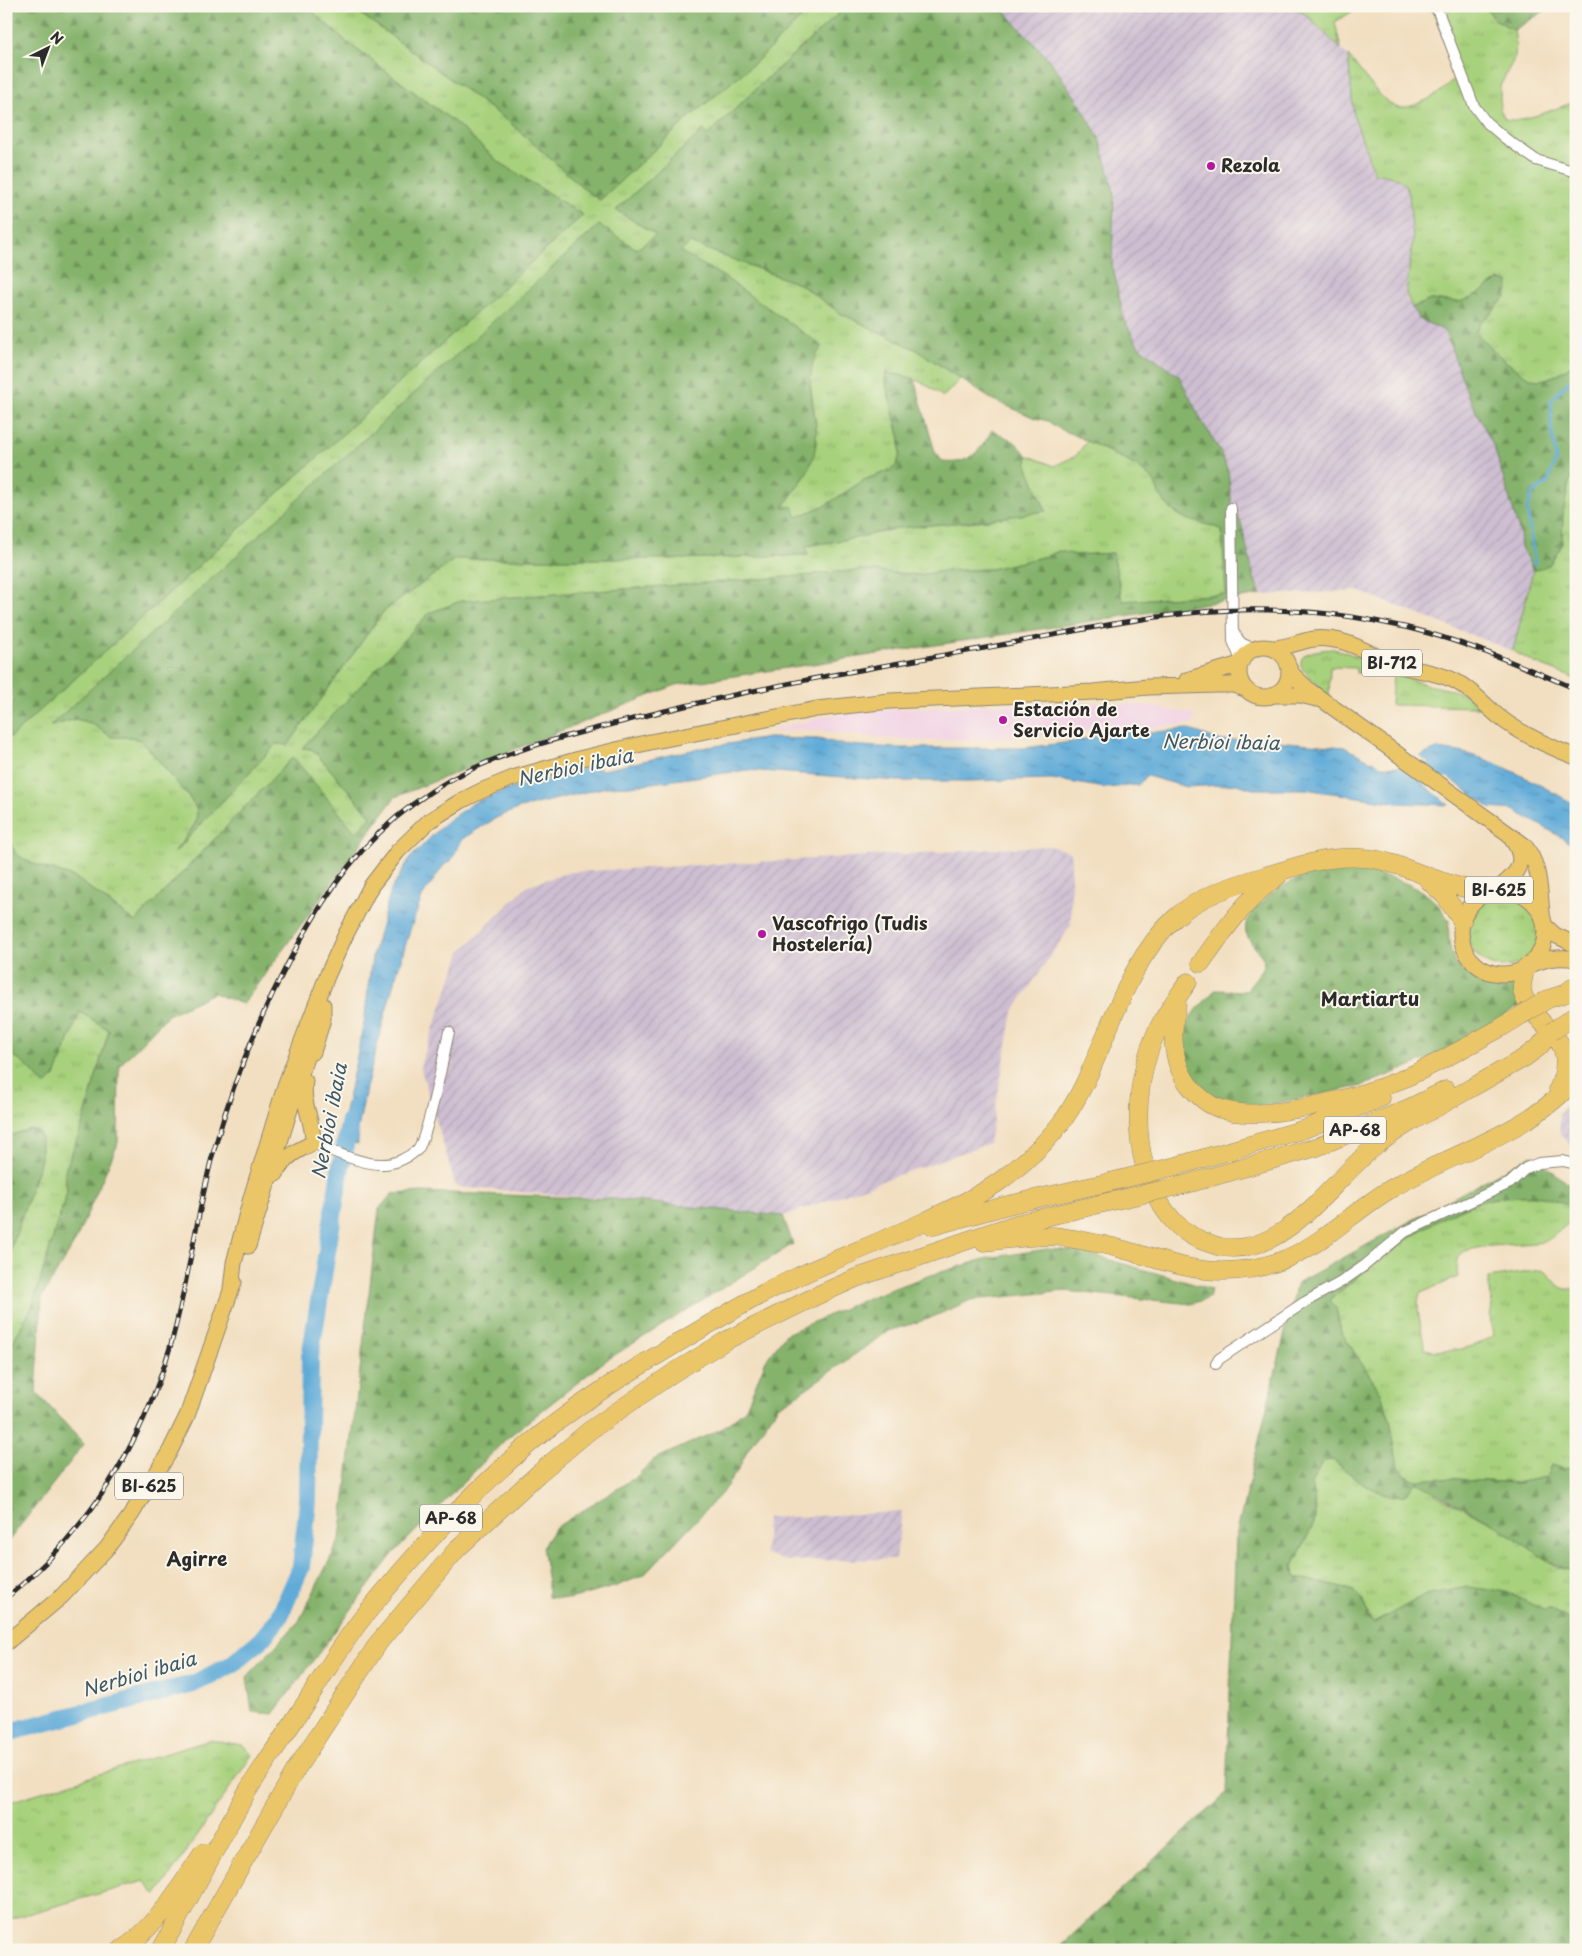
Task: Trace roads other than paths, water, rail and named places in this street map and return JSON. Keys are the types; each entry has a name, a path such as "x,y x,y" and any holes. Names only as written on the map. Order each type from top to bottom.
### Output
{"highway":[{"path":"887,1239 987,1190 1017,1168 1043,1145 1069,1112 1079,1094 1136,968 1159,935 1178,914 1219,891 1322,860 1364,858 1386,861 1453,886 1491,892"},
{"path":"1201,963 1230,920 1264,886 1289,869"},
{"path":"1422,874 1445,896 1462,921"},
{"path":"1527,966 1522,986 1526,999 1536,1014 1559,1033 1569,1057 1562,1082 1550,1102"},
{"path":"1521,1055 1378,1144 1356,1162 1304,1216 1284,1231 1248,1247 1221,1247 1195,1238 1179,1227 1157,1198 1148,1179 1143,1160 1139,1114 1140,1090 1145,1062 1156,1032 1186,985 1177,1003 1173,1032 1173,1050 1180,1068 1194,1091 1209,1103 1229,1112 1249,1114 1287,1110 1367,1092 1403,1079 1504,1031 1548,999 1570,989"},
{"name":"AP-68","path":"193,1950 294,1771 379,1642 458,1548 538,1474 589,1431 644,1392 725,1341 849,1282 1016,1224 1183,1185 1316,1146 1409,1108 1521,1055 1576,1015"},
{"name":"AP-68","path":"161,1950 246,1794 358,1624 440,1528 523,1450 574,1409 741,1305 790,1279 841,1256 887,1239 1008,1206 1180,1165 1304,1129 1406,1088 1504,1031"},
{"path":"946,1247 1052,1236 1101,1244 1197,1269 1245,1270 1268,1265 1289,1257 1309,1246 1402,1182 1526,1120 1550,1102 1576,1078"},
{"path":"121,1950 139,1938 151,1925 246,1794"},
{"path":"204,1950 211,1936 216,1910"}],"main road":[{"name":"BI-712","path":"1299,642 1316,638 1344,642 1398,665 1453,680 1514,727 1556,749 1576,757"},
{"path":"1299,642 1290,653 1286,684 1273,695 1258,696 1245,689 1239,675 1240,662 1246,654 1254,648 1285,647 1299,642"},
{"path":"1272,648 1281,654 1288,665"},
{"name":"BI-625","path":"1148,687 1202,676 1240,662"},
{"name":"BI-625","path":"1288,665 1293,675 1304,687 1524,845 1532,856 1537,869 1544,922 1542,947 1539,954 1527,966"},
{"name":"BI-625","path":"6,1643 62,1596 107,1548 136,1507 170,1451 183,1424 231,1289 234,1264 252,1196 301,1042 327,976 371,886 409,839 429,821 480,791 513,778 650,742 817,709 861,703 918,699 1093,692 1148,687 1233,685 1245,689"},
{"name":"BI-625","path":"1273,695 1306,696 1332,706"},
{"name":"BI-625","path":"1503,830 1517,847 1520,865 1512,878 1471,904 1462,921 1460,931 1463,946 1470,959 1478,966 1497,974 1507,974 1547,958 1560,956 1576,959"},
{"name":"BI-625","path":"1491,892 1506,890 1525,896 1533,903 1544,922 1555,935 1576,946"},
{"path":"231,1289 250,1242 283,1130 330,983 333,966"},
{"path":"250,1242 259,1230 276,1173 282,1162 292,1153 308,1146 314,1133 303,1095 323,1019 323,1005"},
{"path":"301,1042 300,1059 282,1113 283,1130 292,1145 308,1146"},
{"path":"252,1196 259,1186 273,1144 283,1130 297,1121 311,1126"}],"street":[{"path":"1436,6 1474,106 1486,122 1536,160 1554,167 1576,172"},
{"path":"1231,508 1233,641 1240,662"},
{"path":"1233,630 1237,640 1254,648"},
{"path":"308,1146 382,1164 397,1162 418,1149 423,1140 449,1032"},
{"path":"1216,1364 1219,1359 1305,1302 1348,1277 1404,1232 1510,1183 1526,1168 1539,1162 1563,1161 1576,1164"}],"water":[{"path":"1187,729 1222,741 1252,739 1344,747 1381,766 1402,767 1449,805 1398,803 1305,789 1253,789 1237,784 1187,787 1147,776 1138,785 1105,788 1052,779 898,781 747,770 630,786 606,787 520,808 496,818 462,839 451,861 444,865 422,897 390,996 366,1088 358,1129 358,1144 339,1140 364,1023 372,957 391,890 410,858 447,821 475,802 503,791 593,766 603,770 701,748 768,738 818,739 846,745 897,748 1024,748 1072,742 1110,733"},
{"path":"1437,749 1479,757 1522,776 1576,805 1576,847 1514,810 1490,808 1420,756"}],"waterway":[{"path":"1535,564 1527,510 1532,494 1548,482 1556,459 1551,428 1551,401 1576,376"},
{"name":"Nerbioi ibaia","path":"1390,782 1446,768 1462,772"},
{"name":"Nerbioi ibaia","path":"6,1733 193,1684 231,1665 260,1641 279,1618 301,1567 308,1501 310,1357 350,1120"}],"railway":[{"path":"6,1598 35,1573 87,1515 128,1451 145,1417 171,1344 206,1180 232,1091 272,995 304,934 348,867 378,834 412,805 450,780 491,761 555,739 666,710 848,672 1091,628 1198,612 1233,610 1298,611 1371,620 1410,628 1458,642 1576,689"}],"place":[{"name":"Rezola","path":"1211,166"},
{"name":"Estación de Servicio Ajarte","path":"1003,720"},
{"name":"Vascofrigo (Tudis Hostelería)","path":"762,934"}],"district":[{"name":"Martiartu","path":"1370,999"},
{"name":"Agirre","path":"197,1559"}]}
